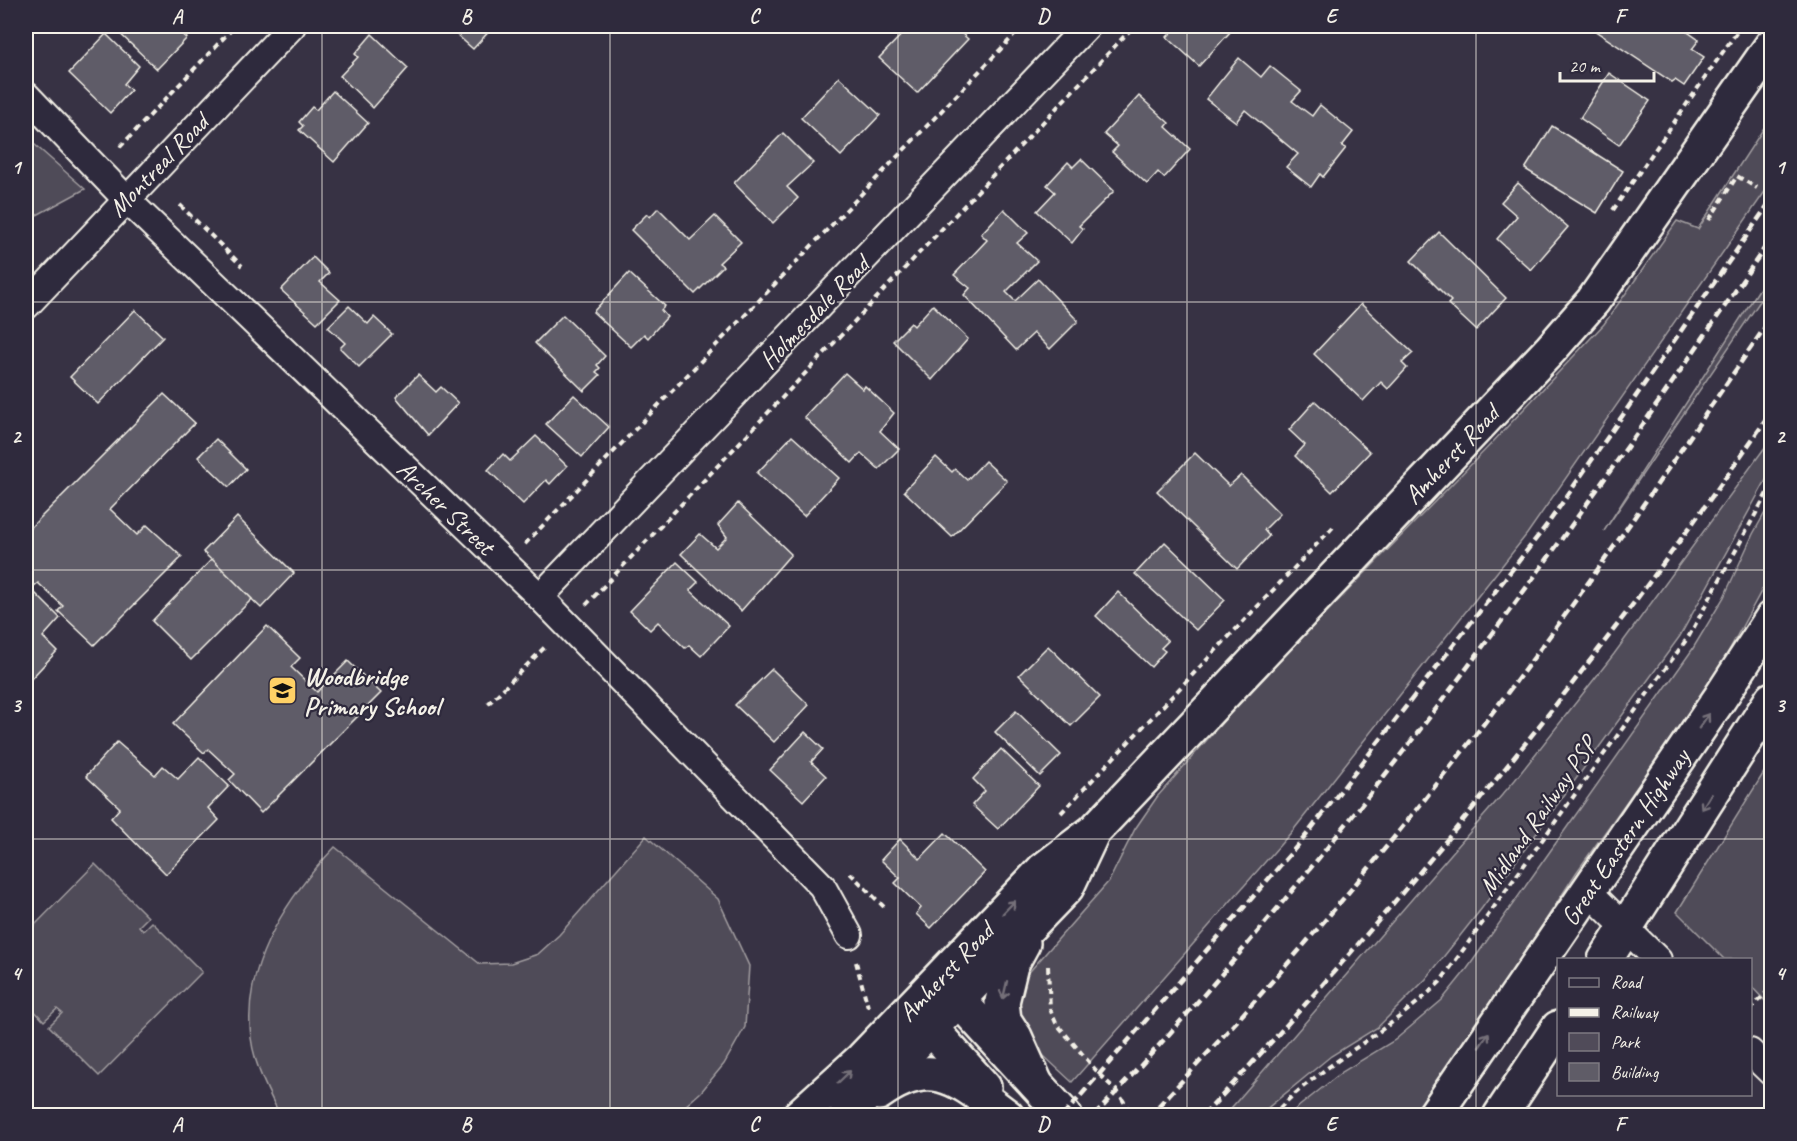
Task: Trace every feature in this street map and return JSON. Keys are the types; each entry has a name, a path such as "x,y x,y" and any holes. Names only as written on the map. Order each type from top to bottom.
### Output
{"main road":[{"name":"Amherst Road","path":"847,1116 922,1018 949,989 1043,870 1093,832 1593,301 1772,45"},
{"name":"Great Eastern Highway","path":"1434,1116 1720,698 1772,618"},
{"name":"Great Eastern Highway","path":"1606,958 1772,699"},
{"name":"Amherst Road","path":"949,989 1067,887 1093,832"},
{"path":"1036,1084 1016,1037 1004,1020 1002,1002 1011,964 1019,949 1067,887"},
{"path":"949,989 1065,1116"},
{"name":"Amherst Road","path":"799,1116 840,1081 922,1018"},
{"path":"922,1018 1008,1116"},
{"path":"1500,1116 1557,1030"},
{"path":"847,1116 902,1079 933,1073 956,1079 1008,1116"}],"street":[{"name":"Montreal Road","path":"26,306 292,26"},
{"name":"Holmesdale Road","path":"540,597 1087,26"},
{"name":"Archer Street","path":"26,95 126,199 540,597 822,886 849,935"},
{"path":"1587,890 1656,958"},
{"path":"1752,1054 1772,1073"}],"path":[{"path":"120,147 236,26"},
{"path":"522,547 1023,26"},
{"path":"584,608 1134,26"},
{"path":"1607,220 1741,26"},
{"path":"1709,220 1737,176 1757,188"},
{"name":"Midland Railway PSP","path":"1272,1116 1310,1080 1414,1008 1440,982 1689,636 1772,484"},
{"path":"1055,819 1342,518"},
{"path":"488,704 554,637"},
{"path":"849,935 870,1012 878,1004"},
{"path":"1046,962 1050,1009 1056,1023 1100,1076 1117,1091 1132,1116"},
{"path":"1752,1007 1772,987"}],"green space":[{"path":"1771,117 1771,183 1527,534 1295,828 1072,1082 1020,1034 1015,999 1024,978 1109,881 1135,829 1157,797 1248,693 1490,445 1604,324 1677,221 1698,229"},
{"path":"26,137 85,189 26,221"},
{"path":"1771,272 1771,285 1604,531 1758,291"},
{"path":"1771,439 1771,471 1680,636 1482,908 1426,979 1378,1027 1331,1056 1259,1115 1225,1115 1515,780 1614,654"},
{"path":"1771,502 1771,573 1713,680 1576,873 1420,1115 1287,1116 1342,1072 1395,1040 1442,1000 1467,969 1692,650 1724,597 1753,534"},
{"path":"1771,761 1771,1007 1752,987 1752,958 1723,958 1677,912"},
{"path":"646,836 718,899 749,966 745,1027 724,1064 701,1092 675,1115 281,1116 264,1082 253,1049 250,1026 255,976 263,952 287,907 318,865 335,847 480,964 511,963 538,954 559,935"},
{"path":"95,864 148,917 139,926 143,931 152,922 202,972 99,1076 49,1026 62,1013 57,1009 44,1021 26,1002 26,934"}],"building":[{"path":"112,26 189,26 181,33 187,38 157,69"},
{"path":"447,26 494,26 473,49"},
{"path":"910,26 953,26 968,39 917,93 879,58"},
{"path":"1178,26 1222,26 1230,32 1199,66 1167,37"},
{"path":"1588,26 1679,26 1699,40 1692,49 1704,57 1684,86 1675,80 1672,82"},
{"path":"106,34 139,66 124,84 131,90 110,113 69,73"},
{"path":"372,34 408,68 373,108 340,76 358,57 355,54"},
{"path":"1239,58 1261,77 1270,66 1301,91 1292,101 1312,116 1320,105 1353,132 1342,146 1346,148 1323,177 1320,174 1311,187 1286,167 1298,154 1245,110 1236,122 1206,99"},
{"path":"1609,73 1650,101 1619,145 1580,118"},
{"path":"839,77 880,115 841,156 801,118"},
{"path":"333,91 368,123 334,162 299,130 303,126 299,122 312,107 316,110"},
{"path":"1139,96 1169,123 1166,127 1190,149 1164,178 1158,172 1147,184 1112,152 1118,146 1104,134"},
{"path":"1552,126 1623,171 1597,213 1525,169"},
{"path":"783,133 813,163 787,187 798,198 773,223 734,183"},
{"path":"1081,159 1114,191 1079,226 1083,229 1072,243 1037,211 1055,192 1047,185 1068,162 1073,167"},
{"path":"1518,183 1568,227 1531,270 1497,239 1517,216 1501,202"},
{"path":"658,208 690,240 715,216 741,242 719,263 723,266 695,294 631,230 647,214 650,217"},
{"path":"1004,209 1028,233 1017,243 1037,261 1006,292 1015,301 1038,279 1078,321 1050,349 1034,333 1016,350 964,295 970,288 954,275 987,240 981,234"},
{"path":"1439,232 1506,298 1476,330 1448,304 1451,301 1411,261"},
{"path":"313,257 329,273 320,282 340,300 317,323 281,290"},
{"path":"629,273 665,306 661,310 667,317 648,338 644,334 631,347 593,312"},
{"path":"1361,304 1413,353 1402,363 1407,368 1388,389 1381,382 1363,401 1314,354"},
{"path":"933,305 968,339 932,380 893,341 911,323 914,326"},
{"path":"349,306 368,324 374,317 392,334 359,367 340,348 345,343 328,327"},
{"path":"135,310 163,337 98,404 70,377"},
{"path":"563,315 605,356 597,365 600,368 596,372 600,375 584,391 535,343"},
{"path":"845,373 863,389 865,386 894,413 880,431 899,449 879,469 861,453 852,463 804,417"},
{"path":"418,375 436,392 441,387 458,403 428,435 396,397"},
{"path":"164,394 195,423 110,509 137,535 147,525 182,557 94,645 58,611 63,606 38,583 34,586 26,578 26,532"},
{"path":"574,395 609,427 582,457 546,424"},
{"path":"1315,401 1370,452 1332,492 1295,456 1305,445 1289,430"},
{"path":"536,436 567,466 550,484 546,480 523,504 488,470 503,454 510,461"},
{"path":"792,436 839,478 804,516 757,473"},
{"path":"216,439 246,469 229,487 198,457"},
{"path":"1195,453 1229,486 1241,475 1280,514 1264,530 1269,536 1237,569 1157,491"},
{"path":"936,457 952,472 955,469 967,480 985,461 1007,481 952,537 904,491"},
{"path":"738,503 791,554 741,611 681,554 700,534 716,548 727,537 718,525"},
{"path":"237,517 294,573 261,608 203,552"},
{"path":"1165,542 1225,600 1196,630 1135,574"},
{"path":"212,559 252,599 191,660 152,621"},
{"path":"677,562 698,582 690,590 729,626 701,656 689,645 685,648 658,622 650,630 630,611"},
{"path":"27,585 60,618 43,637 57,651 26,684"},
{"path":"1118,592 1168,641 1161,648 1165,651 1151,667 1096,616"},
{"path":"267,626 300,658 291,667 317,692 348,661 381,693 261,813 229,780 235,774 208,749 204,753 173,724"},
{"path":"1048,646 1100,697 1071,726 1019,675"},
{"path":"772,669 809,705 774,742 735,705"},
{"path":"1016,711 1061,755 1040,776 995,732"},
{"path":"805,732 823,749 811,762 826,776 803,801 770,770"},
{"path":"117,742 155,775 163,766 178,779 199,757 229,786 208,808 219,820 166,874 111,818 120,808 86,776"},
{"path":"1001,749 1039,786 998,829 972,805 985,791 973,779"},
{"path":"945,833 985,872 931,928 916,914 921,908 895,883 900,878 881,860 900,839 920,859"}],"railway":[{"path":"1063,1116 1304,838 1549,522 1772,199"},
{"path":"1094,1116 1188,1013 1278,908 1450,690 1614,465 1772,237"},
{"path":"1149,1116 1293,957 1474,737 1583,591 1772,317"},
{"path":"1203,1116 1355,948 1501,774 1640,595 1772,411"}],"place":[{"name":"Woodbridge Primary School","path":"283,691"}]}
